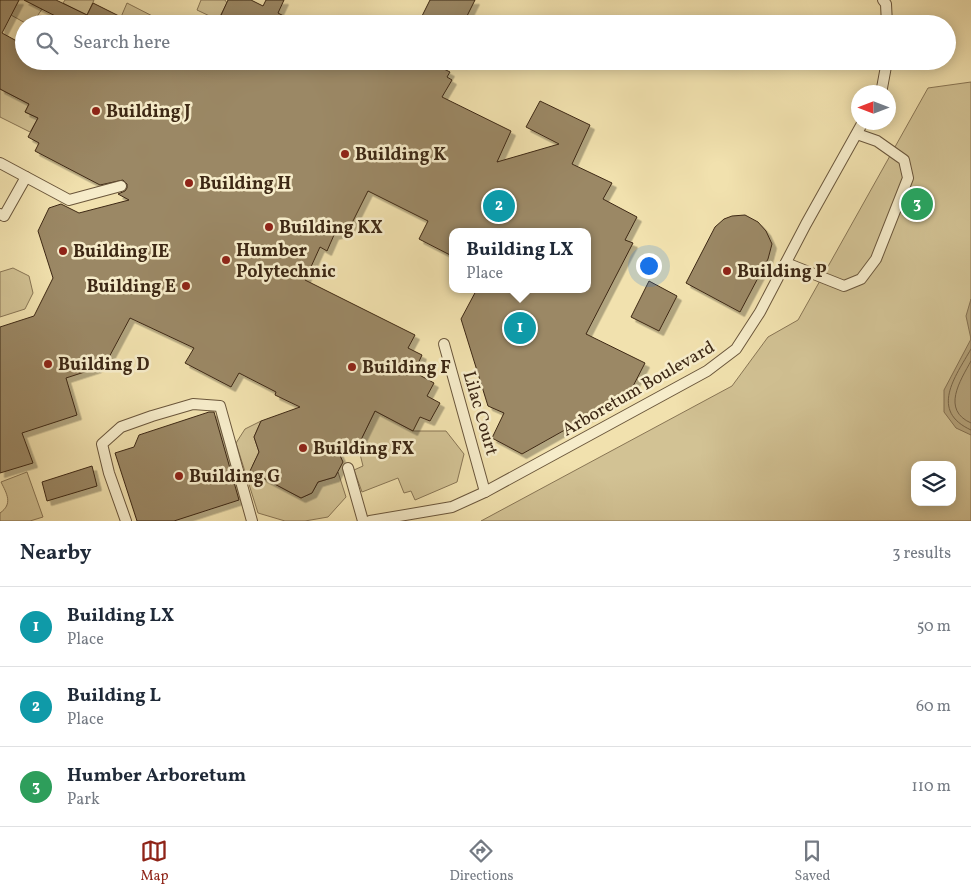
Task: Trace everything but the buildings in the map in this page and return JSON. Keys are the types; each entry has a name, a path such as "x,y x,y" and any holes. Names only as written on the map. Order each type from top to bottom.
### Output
{"lane":[{"path":"883,0 886,4 887,15"},
{"path":"882,85 885,70"},
{"name":"Arboretum Boulevard","path":"370,521 452,507 485,492 707,371 736,349 760,312 806,224 859,130"},
{"path":"786,264 844,286 862,279 876,259 908,178 904,160 878,141 857,134"},
{"path":"0,163 69,200 121,186"},
{"path":"0,214 4,216 26,177"},
{"name":"Lilac Court","path":"444,344 485,492"},
{"path":"126,521 109,473 102,444 121,427 192,404 220,406 252,521"},
{"path":"348,468 363,521"}],"shaded area":[{"path":"19,0 24,0 42,9 38,15 15,15 15,17 11,15"},
{"path":"65,0 94,0 87,15 63,3"},
{"path":"201,0 225,0 227,3 221,15 208,15 197,10"},
{"path":"127,3 150,15 122,15"},
{"path":"971,82 971,521 481,521 732,386 768,337 798,320 928,88"},
{"path":"0,89 29,104 25,112 38,118 30,132 0,117"},
{"path":"13,268 29,276 33,293 25,309 0,317 0,272"},
{"path":"375,411 413,431 446,431 464,454 457,482 415,500 411,491 404,493 398,478 362,492 354,470 363,466 358,446"},
{"path":"261,421 254,437 259,452 253,465 256,474 301,498 312,493 318,482 335,477 338,472 346,497 328,517 305,521 285,521 258,513 236,443 245,429"},
{"path":"27,472 43,517 30,521 0,521 0,513 8,502 1,482"}],"water":[{"path":"971,299 971,339 966,316"},
{"path":"971,339 971,435 956,428 944,412 944,390"}],"place":[{"name":"Building J","path":"96,111"},
{"name":"Building K","path":"345,154"},
{"name":"Building H","path":"189,183"},
{"name":"Humber Arboretum","path":"917,204"},
{"name":"Building L","path":"499,206"},
{"name":"Building KX","path":"269,227"},
{"name":"Building IE","path":"63,251"},
{"name":"Humber Polytechnic","path":"226,260"},
{"name":"Building P","path":"727,271"},
{"name":"Building E","path":"186,286"},
{"name":"Building LX","path":"520,328"},
{"name":"Building D","path":"48,364"},
{"name":"Building F","path":"352,367"},
{"name":"Building FX","path":"303,448"},
{"name":"Building G","path":"179,476"}]}
